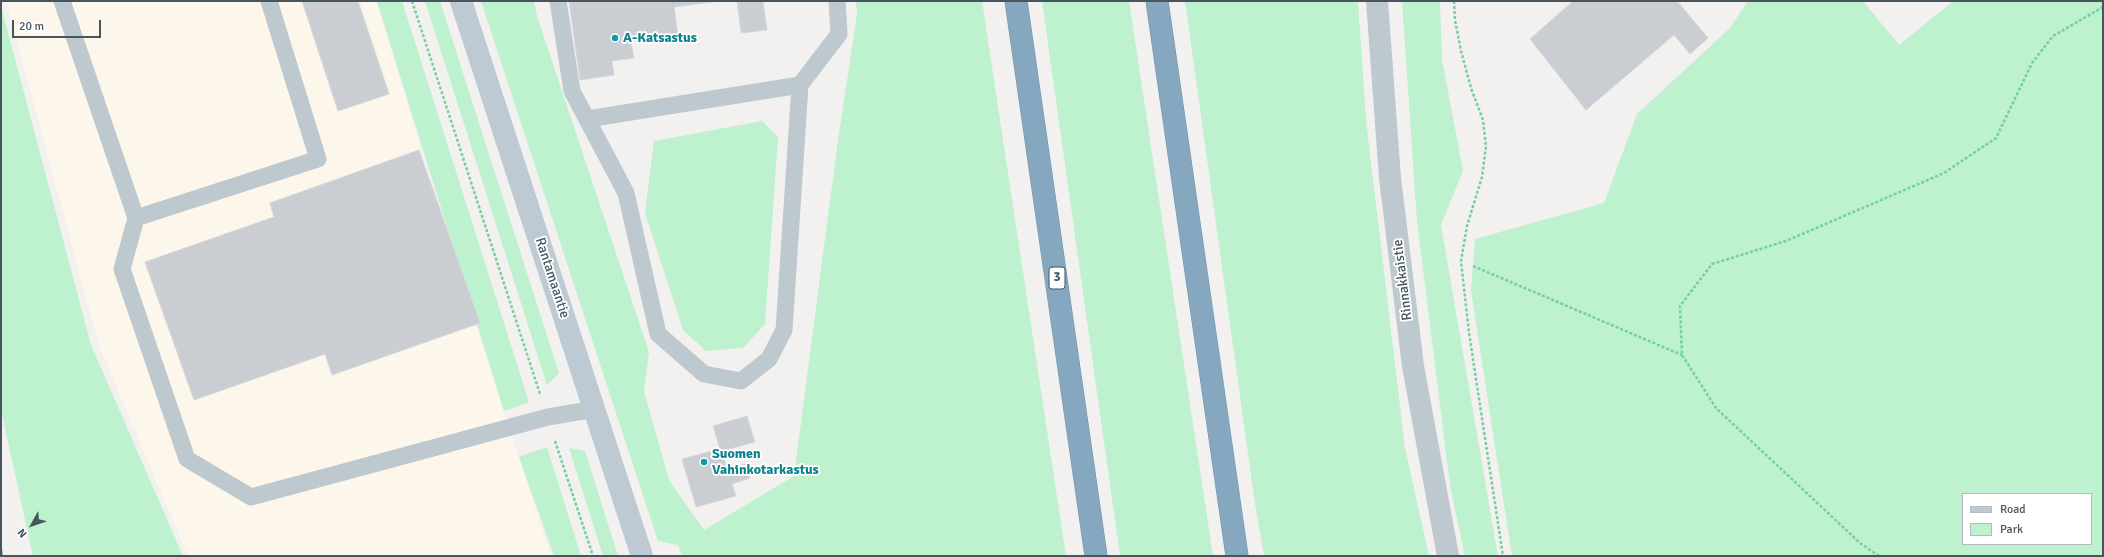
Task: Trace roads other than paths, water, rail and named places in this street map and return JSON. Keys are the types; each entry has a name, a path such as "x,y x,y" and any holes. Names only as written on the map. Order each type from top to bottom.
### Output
{"highway":[{"name":"3","path":"1016,1 1096,556"},
{"path":"1157,1 1237,556"}],"main road":[{"name":"Rantamaantie","path":"461,1 642,556"}],"street":[{"name":"Rinnakkaistie","path":"1377,1 1390,178 1413,366 1448,556"}],"lane":[{"path":"62,1 136,218 122,269 187,459 251,497 548,417 595,409"},
{"path":"136,218 318,159 269,1"},
{"path":"558,1 572,91 626,193 658,334 704,374 741,381 769,359 784,330 800,85 839,34 837,1"},
{"path":"587,119 800,85"}],"railway":[{"path":"1,550 2,556"}],"place":[{"name":"A-Katsastus","path":"615,38"},
{"name":"Suomen Vahinkotarkastus","path":"704,462"}]}
